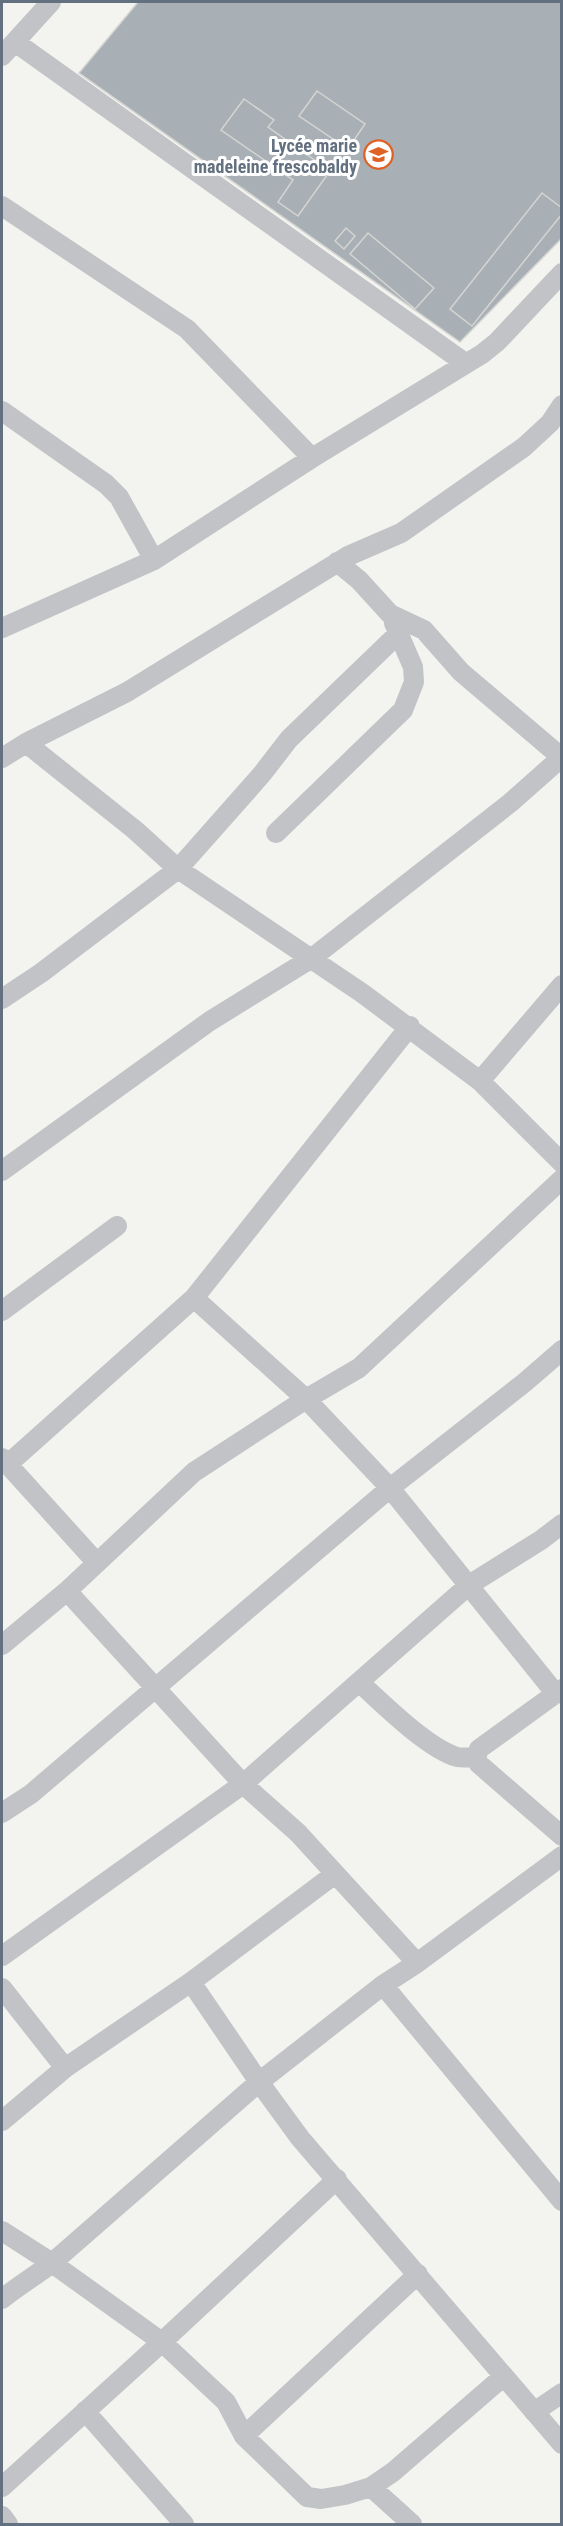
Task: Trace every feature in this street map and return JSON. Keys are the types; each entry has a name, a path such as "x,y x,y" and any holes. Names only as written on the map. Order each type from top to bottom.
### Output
{"street":[{"path":"2,56 51,2"},
{"path":"15,42 465,363"},
{"path":"2,206 187,329 312,458"},
{"path":"2,628 154,560 465,363 497,342 561,273"},
{"path":"4,753 127,692 337,562 358,550 401,533 524,447 550,423 561,405"},
{"path":"2,411 106,484 119,497 154,560"},
{"path":"358,550 359,580"},
{"path":"276,833 402,710 414,682 413,667 390,614 359,580 337,562"},
{"path":"2,1171 210,1021 312,958 510,803 561,757 461,672 424,630 390,614"},
{"path":"2,999 41,973 178,869 262,774 289,739 398,634"},
{"path":"26,742 178,869 410,1026 480,1081 561,1163"},
{"path":"480,1081 561,985"},
{"path":"97,1563 4,1462 194,1298 410,1026"},
{"path":"2,1644 67,1591 194,1472 306,1399 359,1368 561,1179"},
{"path":"2,1311 117,1226"},
{"path":"194,1298 306,1399 390,1488 559,1691 479,1749 476,1756 479,1764 561,1836"},
{"path":"2,1813 31,1794 390,1488 524,1383 561,1350"},
{"path":"2,1956 243,1785 469,1585 541,1540 561,1524"},
{"path":"67,1591 243,1785 298,1833 417,1963"},
{"path":"359,1682 412,1729 443,1749 459,1757 476,1756"},
{"path":"2,2299 10,2286 52,2263 259,2082 383,1985 417,1963 561,1856"},
{"path":"2,2121 65,2068 191,1982 335,1874"},
{"path":"191,1982 300,2138 561,2444"},
{"path":"383,1985 561,2201"},
{"path":"2,1988 65,2068"},
{"path":"2,2487 162,2343 337,2179"},
{"path":"2,2231 52,2263 162,2343 226,2402 243,2436 307,2497 321,2499 345,2495 370,2487 393,2472 504,2376"},
{"path":"243,2436 418,2274"},
{"path":"534,2412 561,2393"},
{"path":"84,2411 184,2524"},
{"path":"370,2487 412,2524"},
{"path":"2,2516 8,2524"}],"building":[{"name":"Lycée marie madeleine frescobaldy","path":"138,2 562,2 562,238 460,342 79,73"},
{"path":"317,91 365,124 348,149 299,116"},
{"path":"244,99 274,120 268,127 330,171 298,216 278,202 293,180 221,130"},
{"path":"542,193 562,208 562,214 472,326 450,309"},
{"path":"346,228 355,236 344,249 335,241"},
{"path":"368,233 434,288 415,309 350,254"}],"place":[{"name":"Lycée marie madeleine frescobaldy","path":"378,155"}]}
